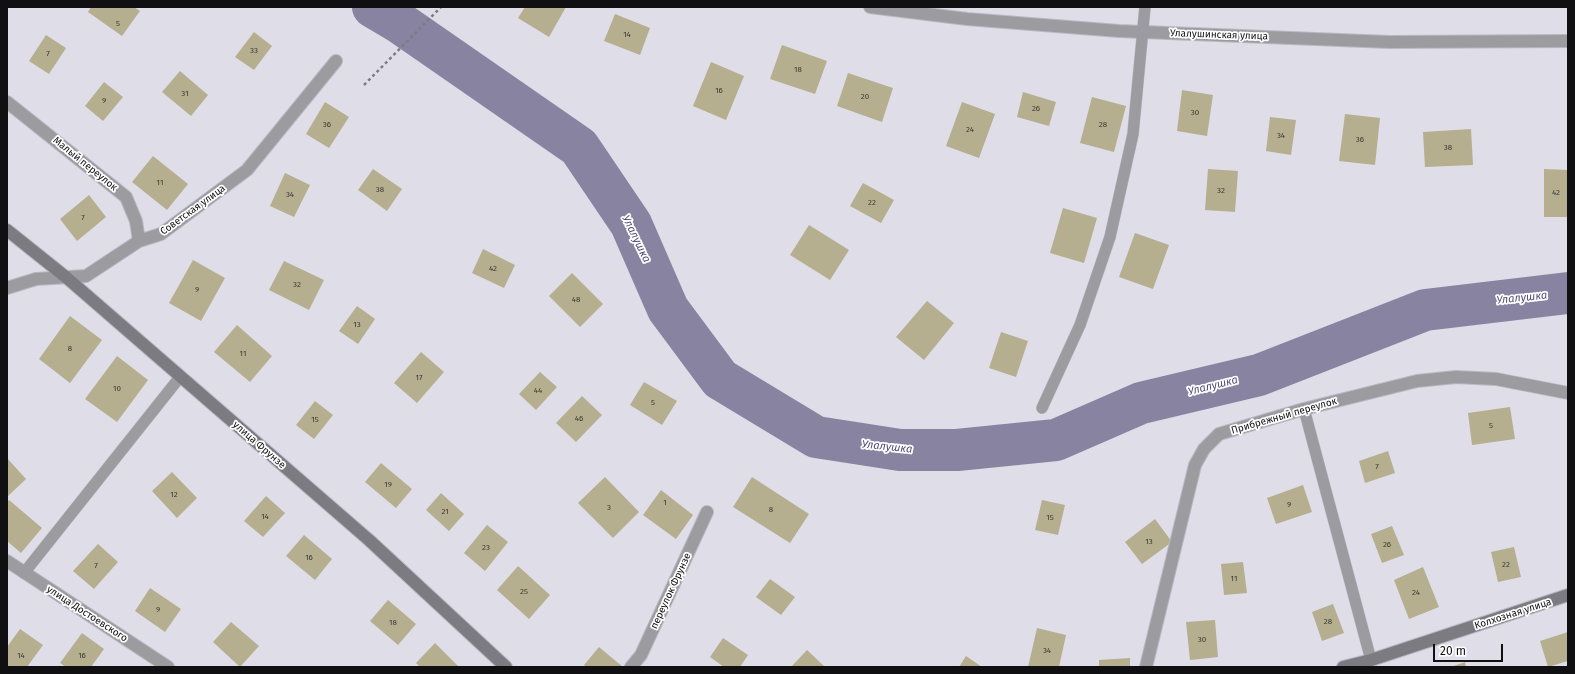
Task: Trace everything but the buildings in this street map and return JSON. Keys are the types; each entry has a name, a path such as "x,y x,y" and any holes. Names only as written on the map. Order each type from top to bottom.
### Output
{"street":[{"name":"Улалушинская улица","path":"870,7 967,19 1143,32 1389,42 1568,41"},
{"name":"Советская улица","path":"7,288 36,279 86,276 139,241 161,234 247,170 336,61"},
{"name":"Малый переулок","path":"7,102 126,197 136,221 139,241"},
{"name":"улица Фрунзе","path":"7,230 67,278 369,540 506,667"},
{"name":"Прибрежный переулок","path":"1146,667 1195,464 1204,449 1219,434 1304,409 1417,381 1456,377 1496,379 1568,393"},
{"name":"переулок Фрунзе","path":"631,667 641,655 708,512"},
{"name":"улица Достоевского","path":"7,561 168,667"},
{"name":"Колхозная улица","path":"1343,667 1372,664 1568,596"}],"lane":[{"path":"1042,408 1080,325 1110,237 1133,134 1145,7"},
{"path":"24,573 180,377"},
{"path":"1304,409 1372,664"}],"path":[{"path":"364,85 441,7"}],"waterway":[{"name":"Улалушка","path":"373,7 400,23 579,147 631,224 668,309 720,379 816,437 900,450 957,450 1056,440 1141,403 1259,375 1425,310 1568,293"}]}
